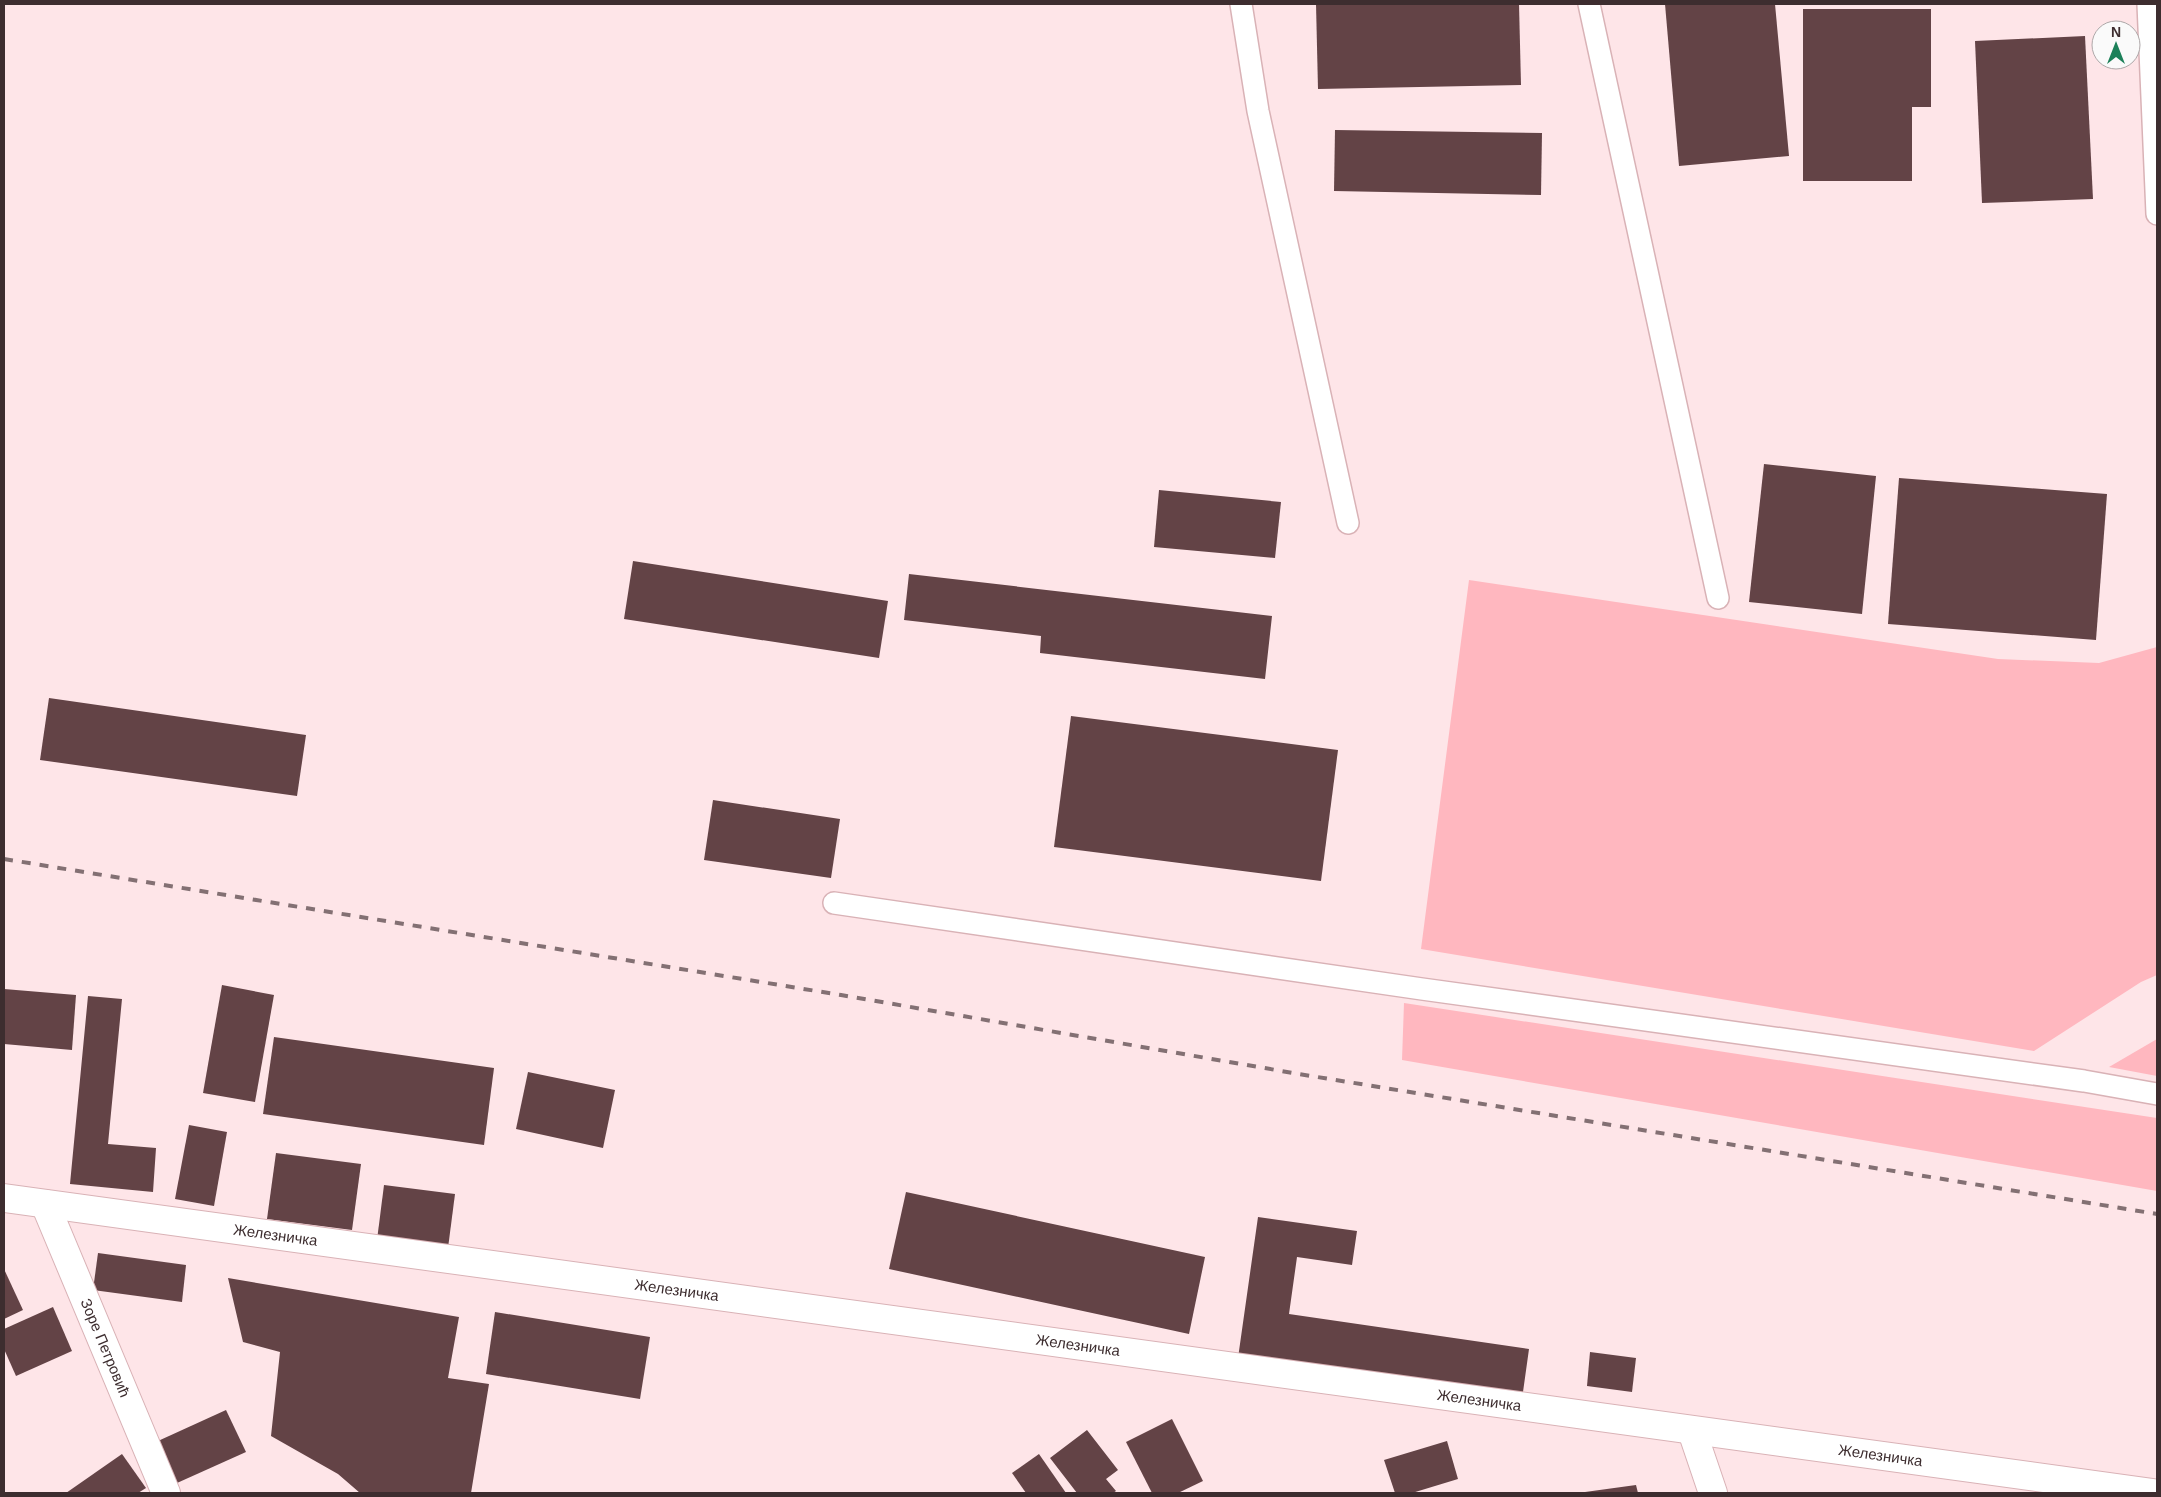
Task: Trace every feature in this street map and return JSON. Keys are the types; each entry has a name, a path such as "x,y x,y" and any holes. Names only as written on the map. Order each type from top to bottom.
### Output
{"street":[{"name":"Железничка","path":"4,1198 2153,1493"},
{"name":"Зоре Петровић","path":"45,1204 166,1493"},
{"path":"1692,1431 1713,1493"}],"lane":[{"path":"1241,4 1258,111 1348,523"},
{"path":"1589,4 1718,598"},
{"path":"2148,4 2157,214"},
{"path":"834,903 1412,987 2084,1081 2157,1094"}],"shaded area":[{"path":"1469,580 1998,659 2099,663 2157,647 2157,975 2141,982 2034,1051 1421,949"},
{"path":"1404,1003 2157,1118 2157,1191 1402,1060"},
{"path":"2157,1039 2157,1076 2109,1067"}],"building":[{"path":"1316,4 1519,4 1521,85 1318,89"},
{"path":"1665,4 1775,4 1789,156 1679,166"},
{"path":"1803,9 1931,9 1931,107 1912,107 1912,181 1803,181"},
{"path":"2085,36 2093,199 1982,203 1975,41"},
{"path":"1335,130 1542,133 1541,195 1334,191"},
{"path":"1764,464 1876,476 1862,614 1749,602"},
{"path":"1899,478 2107,494 2096,640 1888,624"},
{"path":"1159,490 1281,502 1275,558 1154,547"},
{"path":"633,561 888,601 879,658 624,619"},
{"path":"909,574 1272,616 1265,679 1040,653 1041,636 904,620"},
{"path":"49,698 306,735 297,796 40,760"},
{"path":"1071,716 1338,750 1321,881 1054,847"},
{"path":"713,800 840,819 831,878 704,860"},
{"path":"222,985 274,995 255,1102 203,1093"},
{"path":"4,989 76,995 72,1050 4,1044"},
{"path":"88,996 122,999 108,1144 156,1148 153,1192 70,1184"},
{"path":"274,1037 494,1068 484,1145 263,1114"},
{"path":"528,1072 615,1090 603,1148 516,1129"},
{"path":"189,1125 227,1132 214,1206 175,1199"},
{"path":"276,1153 361,1164 352,1230 267,1219"},
{"path":"384,1185 455,1194 448,1248 377,1240"},
{"path":"906,1192 1205,1257 1189,1334 889,1269"},
{"path":"1258,1217 1357,1231 1352,1265 1297,1257 1289,1314 1529,1349 1522,1399 1238,1358"},
{"path":"98,1253 186,1265 182,1302 93,1290"},
{"path":"4,1269 23,1310 4,1319"},
{"path":"228,1278 459,1317 448,1378 489,1384 471,1493 360,1493 338,1474 271,1436 280,1352 243,1342"},
{"path":"53,1307 72,1351 16,1376 4,1349 4,1329"},
{"path":"495,1312 650,1337 640,1399 486,1374"},
{"path":"1590,1352 1636,1358 1632,1392 1587,1386"},
{"path":"226,1410 246,1452 177,1483 158,1441"},
{"path":"1172,1419 1203,1481 1178,1493 1152,1493 1126,1442"},
{"path":"1087,1430 1118,1470 1106,1479 1116,1491 1113,1493 1077,1493 1050,1458"},
{"path":"1447,1441 1458,1479 1412,1493 1395,1493 1384,1460"},
{"path":"122,1454 146,1488 138,1493 66,1493"},
{"path":"1039,1454 1066,1493 1026,1493 1012,1473"},
{"path":"1636,1485 1638,1493 1585,1493 1585,1492"}],"railway":[{"path":"4,859 841,995 1299,1074 2157,1214"}]}
